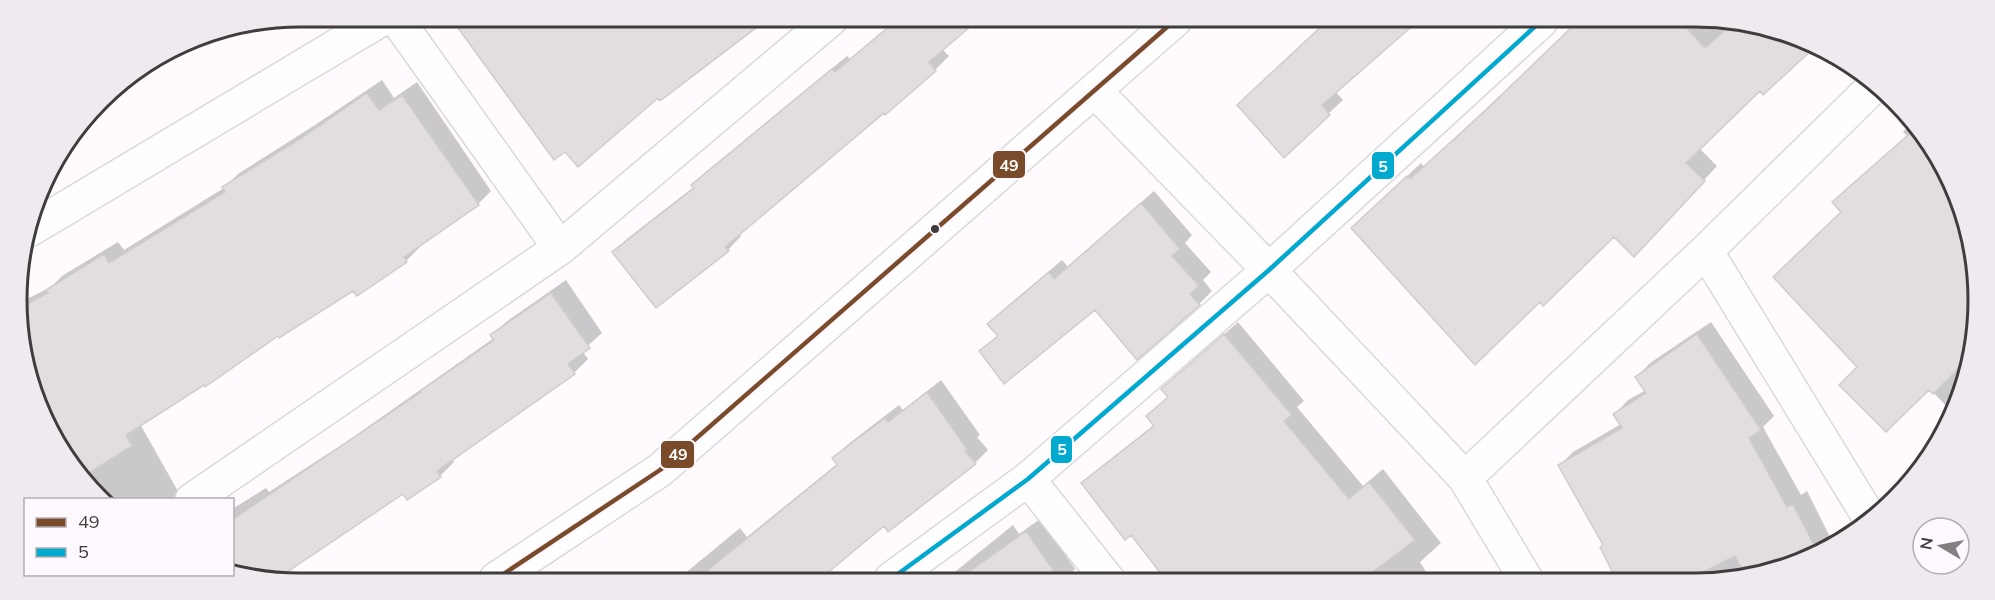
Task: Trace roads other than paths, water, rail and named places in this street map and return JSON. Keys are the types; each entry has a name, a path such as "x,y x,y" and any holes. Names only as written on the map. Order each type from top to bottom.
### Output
{"street":[{"path":"37,225 368,27"},
{"path":"402,27 560,248"},
{"path":"195,498 560,248 820,27"},
{"path":"505,573 660,470 1167,27"},
{"path":"899,573 1028,479 1269,270 1534,27"},
{"path":"1466,478 1706,250 1870,90"},
{"path":"1095,91 1466,478 1522,573"},
{"path":"1706,250 1866,512"},
{"path":"1028,479 1102,573"}]}
